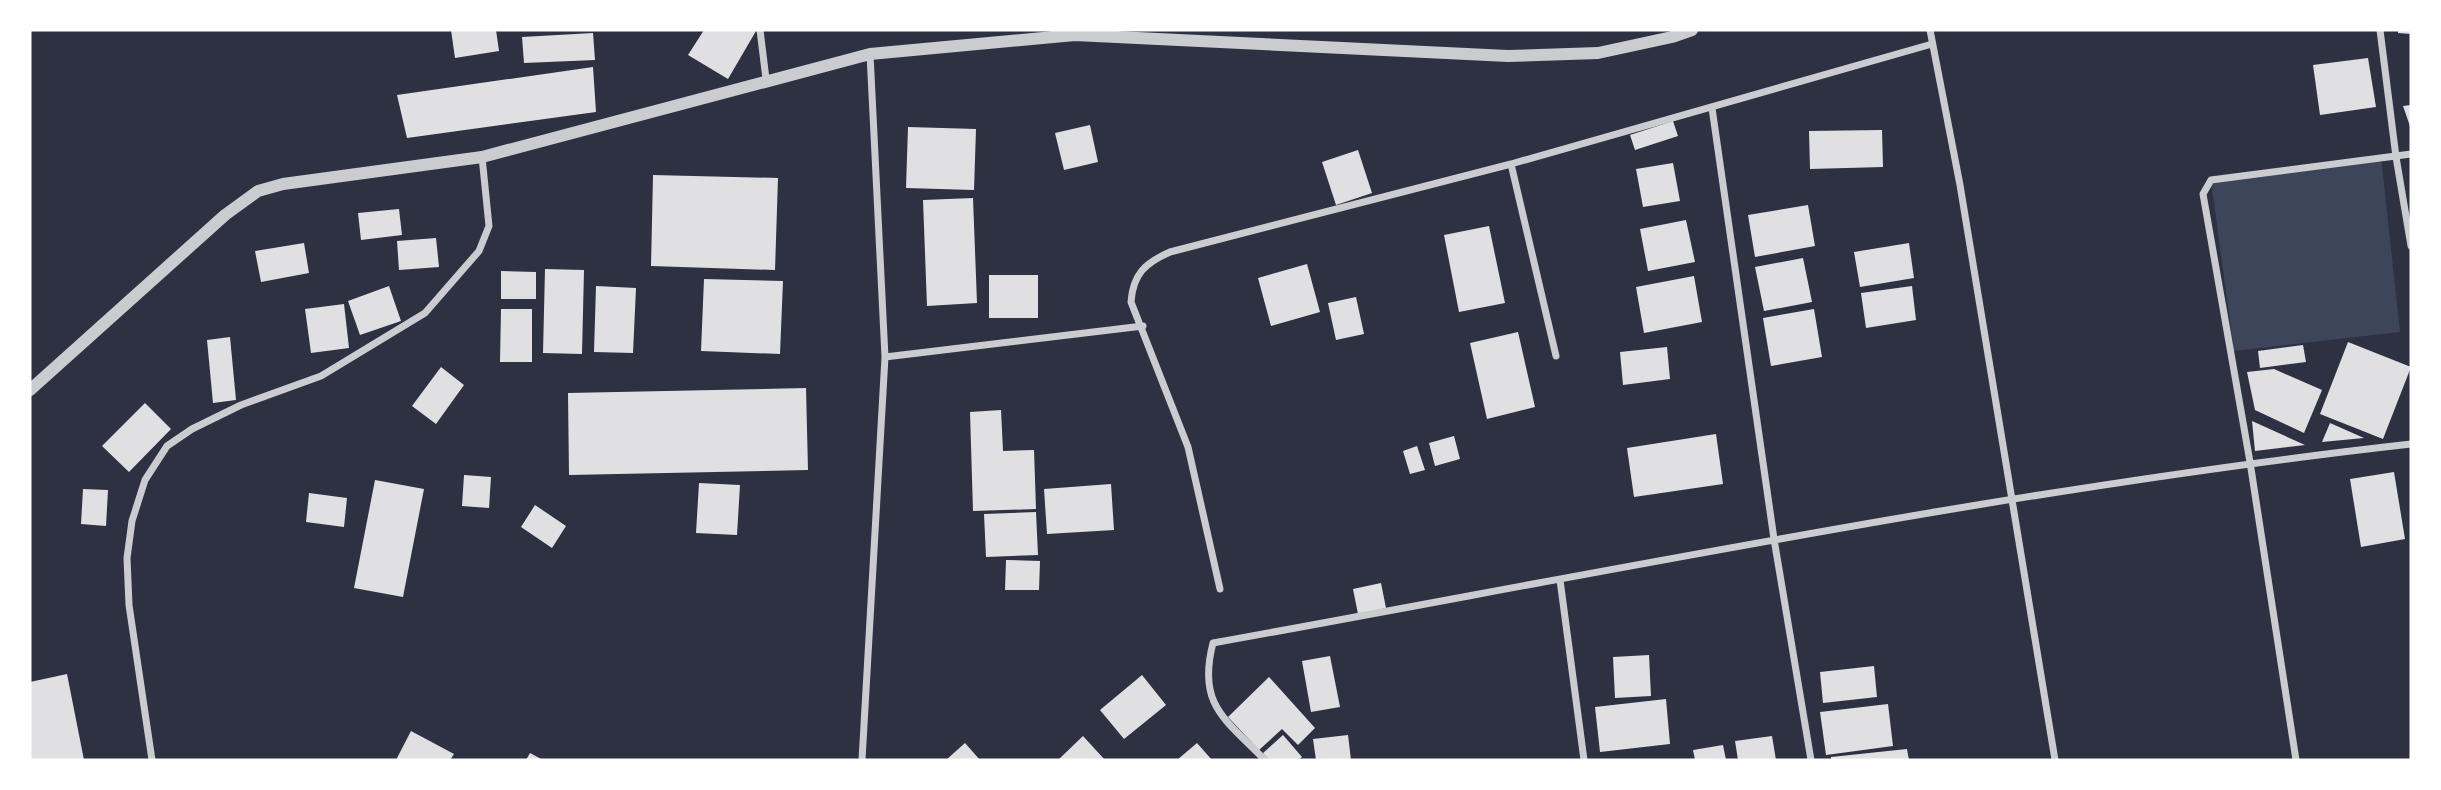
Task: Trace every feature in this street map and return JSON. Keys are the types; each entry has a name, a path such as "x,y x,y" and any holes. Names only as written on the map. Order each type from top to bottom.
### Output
{"street":[{"path":"760,30 766,79"},
{"path":"30,390 225,215 258,191 283,184 482,156 766,79 870,54 1075,35 1508,57 1598,53 1692,30"},
{"path":"1930,30 1960,185 2055,760"},
{"path":"2380,30 2396,157 2411,246"},
{"path":"1220,589 1188,447 1143,326 1131,302 1132,282 1142,268 1163,255 1511,164 1932,44"},
{"path":"863,760 884,357 870,54"},
{"path":"1712,108 1774,539 1811,760"},
{"path":"2296,760 2250,462 2203,194 2211,180 2411,154"},
{"path":"152,760 129,605 127,558 132,521 145,480 167,446 192,429 241,405 321,376 425,313 479,251 489,226 482,156"},
{"path":"1511,164 1556,356"},
{"path":"884,357 1143,326"},
{"path":"1265,760 1215,708 1207,683 1213,643 1774,539 2013,499 2250,462 2411,444"},
{"path":"1560,580 1584,760"}],"shaded area":[{"path":"2381,156 2400,332 2234,351 2211,181"}],"building":[{"path":"451,30 496,30 499,51 455,58"},
{"path":"704,30 756,31 728,79 688,55"},
{"path":"2398,30 2411,30 2411,34 2398,33"},
{"path":"593,33 595,60 524,63 522,37"},
{"path":"2368,58 2376,107 2320,115 2313,65"},
{"path":"593,67 596,112 407,138 397,95"},
{"path":"2411,105 2411,129 2403,106"},
{"path":"1673,121 1678,136 1635,150 1630,135"},
{"path":"1090,125 1098,162 1064,170 1055,133"},
{"path":"908,127 976,129 974,190 906,188"},
{"path":"1882,130 1883,167 1810,169 1809,131"},
{"path":"1358,150 1372,193 1336,205 1322,162"},
{"path":"1673,163 1680,201 1643,207 1636,169"},
{"path":"653,175 778,178 775,270 651,266"},
{"path":"973,198 977,303 927,306 923,200"},
{"path":"1808,205 1815,246 1755,257 1748,215"},
{"path":"399,209 402,235 361,240 358,213"},
{"path":"1686,220 1695,262 1648,271 1640,229"},
{"path":"1489,226 1505,303 1459,312 1444,235"},
{"path":"436,238 439,267 399,270 397,241"},
{"path":"304,243 309,273 261,282 255,251"},
{"path":"1909,243 1914,278 1860,287 1854,252"},
{"path":"1803,258 1812,302 1764,311 1755,267"},
{"path":"1307,264 1320,312 1271,326 1258,278"},
{"path":"545,269 584,270 582,354 543,353"},
{"path":"501,271 536,272 536,299 501,299"},
{"path":"989,275 1038,275 1038,318 989,318"},
{"path":"1694,276 1702,322 1644,333 1636,287"},
{"path":"704,279 783,281 780,354 701,351"},
{"path":"389,286 401,321 360,335 348,301"},
{"path":"596,286 636,288 633,353 594,352"},
{"path":"1912,286 1916,320 1866,328 1861,293"},
{"path":"1356,297 1364,334 1336,340 1328,303"},
{"path":"344,304 349,348 311,353 305,309"},
{"path":"501,309 532,309 532,362 500,362"},
{"path":"1814,309 1822,357 1771,366 1763,318"},
{"path":"1518,332 1535,407 1487,419 1470,343"},
{"path":"230,337 236,400 213,403 207,340"},
{"path":"2348,342 2411,367 2383,439 2320,414"},
{"path":"2303,345 2306,362 2260,368 2258,351"},
{"path":"1667,347 1670,379 1623,385 1620,352"},
{"path":"441,367 464,385 436,424 412,406"},
{"path":"2274,369 2322,390 2304,433 2255,410 2247,372"},
{"path":"806,388 808,470 569,475 568,393"},
{"path":"145,403 171,429 129,472 102,446"},
{"path":"1001,410 1003,451 1034,450 1036,509 973,511 970,412"},
{"path":"2252,421 2305,445 2255,451"},
{"path":"2330,423 2364,438 2322,442"},
{"path":"1716,434 1723,484 1634,497 1627,448"},
{"path":"1454,436 1460,459 1435,466 1429,443"},
{"path":"1417,446 1425,470 1410,474 1403,451"},
{"path":"2394,472 2405,539 2361,547 2350,479"},
{"path":"464,475 491,477 489,508 462,506"},
{"path":"375,480 424,489 403,597 354,588"},
{"path":"699,483 740,485 737,535 696,533"},
{"path":"1111,484 1114,530 1047,534 1044,489"},
{"path":"83,489 108,490 106,526 81,524"},
{"path":"309,493 347,498 344,527 306,522"},
{"path":"535,505 566,526 552,548 521,527"},
{"path":"1036,512 1038,555 986,557 984,514"},
{"path":"1006,560 1040,561 1039,590 1005,590"},
{"path":"1381,583 1386,608 1358,614 1353,589"},
{"path":"1649,655 1651,696 1615,698 1613,657"},
{"path":"1330,656 1340,707 1311,712 1302,661"},
{"path":"1874,666 1877,697 1823,703 1820,672"},
{"path":"67,674 84,760 30,760 30,682"},
{"path":"1142,675 1166,705 1124,739 1100,710"},
{"path":"1269,677 1315,728 1298,745 1282,729 1259,750 1228,717"},
{"path":"1666,699 1670,744 1600,752 1595,707"},
{"path":"1888,704 1893,746 1826,755 1820,712"},
{"path":"411,731 454,754 450,760 396,760"},
{"path":"1283,735 1302,757 1298,760 1269,760 1263,753"},
{"path":"1348,735 1351,760 1316,760 1313,739"},
{"path":"1083,736 1105,760 1058,760"},
{"path":"1772,736 1776,760 1738,760 1735,741"},
{"path":"965,743 980,760 946,760"},
{"path":"1197,743 1212,760 1177,760"},
{"path":"1723,745 1726,760 1695,760 1693,750"},
{"path":"1907,749 1909,760 1831,760 1831,757"},
{"path":"530,753 543,760 526,760"}]}
